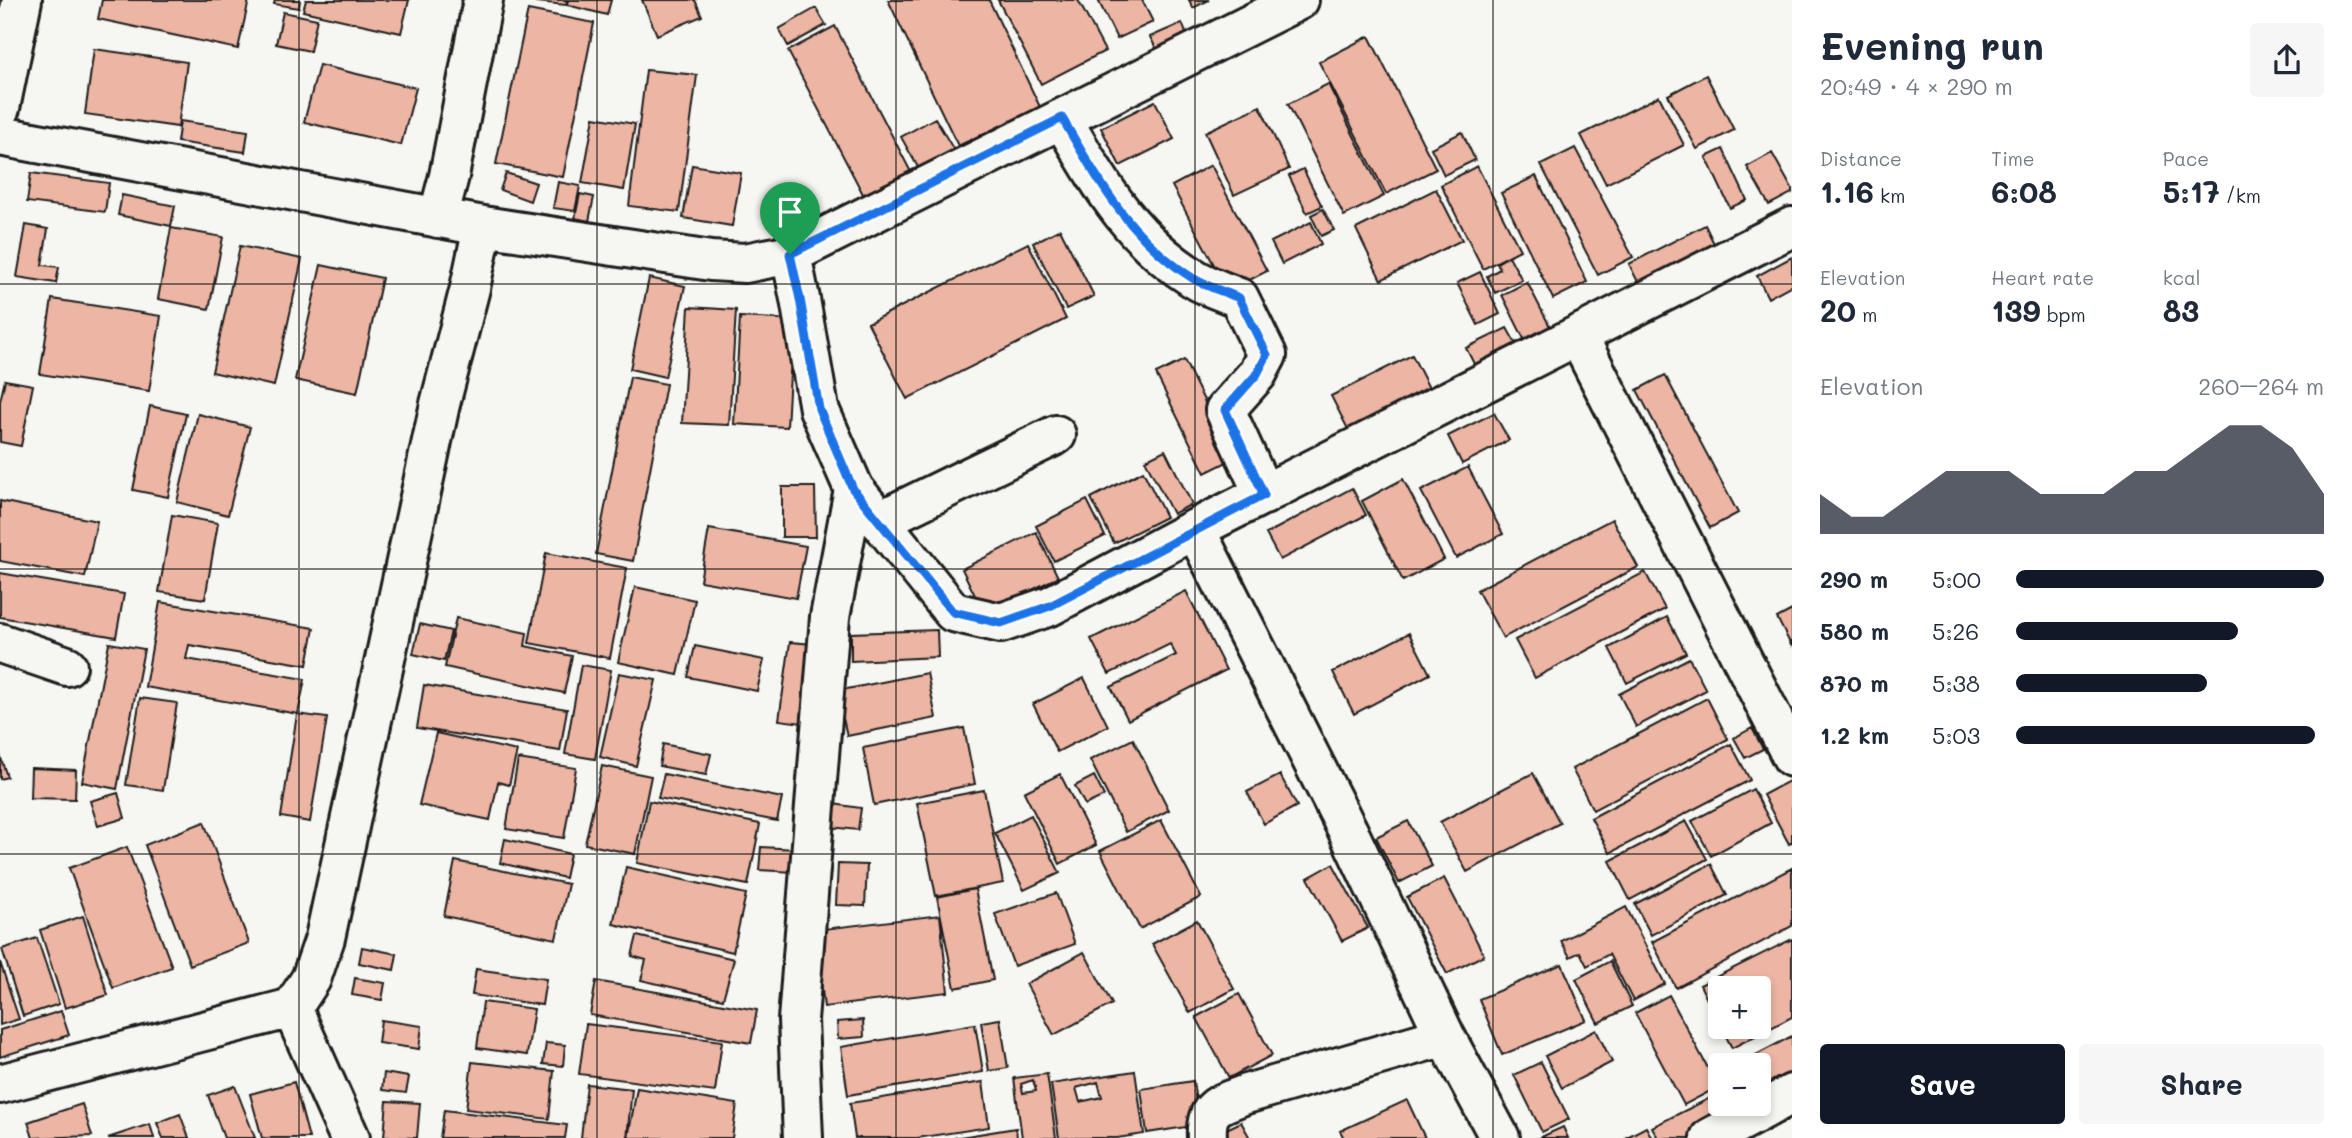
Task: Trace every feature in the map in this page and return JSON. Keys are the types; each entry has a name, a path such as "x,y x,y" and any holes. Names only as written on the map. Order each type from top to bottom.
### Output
{"street":[{"path":"0,107 22,0"},
{"path":"438,218 449,176 483,0"},
{"path":"0,136 483,226 711,261 746,263 790,254 1299,0"},
{"path":"1062,118 1102,186 1133,230 1156,252 1196,280 1239,298 1267,355 1257,374 1225,410 1264,495"},
{"path":"0,1084 292,1009 311,979 324,938 440,404 483,226"},
{"path":"790,254 819,409 853,489 953,612 1001,623 1050,606 1195,529 1792,227"},
{"path":"1578,337 1792,757"},
{"path":"879,521 1056,435"},
{"path":"803,1138 798,1020 800,992 830,617 853,489"},
{"path":"1195,529 1348,831 1445,1036 1500,1138"},
{"path":"0,643 67,666"},
{"path":"292,1009 350,1138"},
{"path":"1207,1138 1206,1121 1218,1105 1246,1094 1445,1036"},
{"path":"1710,1138 1792,1094"}],"building":[{"path":"102,0 249,0 238,49 98,19"},
{"path":"275,0 300,0 299,8 274,4"},
{"path":"306,0 409,0 401,33 303,11"},
{"path":"517,0 567,0 566,5"},
{"path":"568,0 611,0 607,15 567,5"},
{"path":"642,0 695,0 702,16 657,35"},
{"path":"888,0 989,0 1040,107 958,146"},
{"path":"998,0 1078,0 1105,51 1041,84"},
{"path":"1098,0 1142,0 1153,22 1117,39"},
{"path":"1189,0 1209,0 1193,8"},
{"path":"816,8 826,25 788,46 779,29"},
{"path":"528,10 594,23 563,177 496,164"},
{"path":"283,12 317,19 310,51 276,44"},
{"path":"1182,23 1188,38 1158,52 1150,37"},
{"path":"835,26 912,174 865,198 788,51"},
{"path":"1369,36 1436,169 1386,194 1319,62"},
{"path":"94,49 187,62 178,127 85,114"},
{"path":"319,65 416,88 401,145 304,122"},
{"path":"646,70 697,75 679,212 629,206"},
{"path":"1706,75 1734,130 1697,149 1668,95"},
{"path":"1328,84 1384,196 1344,216 1288,104"},
{"path":"1659,96 1684,145 1606,184 1581,135"},
{"path":"1155,101 1174,139 1120,166 1101,128"},
{"path":"1260,106 1289,169 1234,195 1205,132"},
{"path":"594,117 635,124 624,190 582,183"},
{"path":"935,118 955,152 920,171 901,137"},
{"path":"180,121 248,131 245,152 177,142"},
{"path":"1462,132 1475,160 1444,175 1431,148"},
{"path":"1575,148 1633,257 1598,275 1541,165"},
{"path":"1723,149 1747,200 1730,208 1706,157"},
{"path":"1772,153 1792,193 1769,205 1747,167"},
{"path":"692,165 741,173 732,226 683,218"},
{"path":"1211,165 1267,271 1228,291 1172,186"},
{"path":"1477,166 1520,250 1483,269 1441,185"},
{"path":"1303,169 1322,206 1307,213 1289,176"},
{"path":"31,173 109,183 105,212 27,202"},
{"path":"506,173 536,183 530,201 500,190"},
{"path":"1536,176 1587,282 1553,299 1501,193"},
{"path":"558,182 580,186 575,211 553,208"},
{"path":"1436,189 1462,240 1381,280 1356,229"},
{"path":"580,194 594,197 589,221 575,218"},
{"path":"122,195 175,206 171,226 118,215"},
{"path":"1323,209 1334,230 1321,236 1311,215"},
{"path":"1311,222 1321,244 1282,264 1271,242"},
{"path":"26,225 48,229 42,265 59,267 56,283 17,277"},
{"path":"1705,225 1719,254 1642,290 1629,264"},
{"path":"171,228 223,237 209,309 158,299"},
{"path":"1060,229 1094,296 1066,309 1033,243"},
{"path":"1028,243 1066,319 907,399 868,323"},
{"path":"240,246 302,259 274,386 212,372"},
{"path":"1509,256 1522,280 1495,293 1487,276 1500,269 1497,263"},
{"path":"1792,257 1792,285 1768,298 1757,276"},
{"path":"321,265 382,278 357,393 295,380"},
{"path":"1480,272 1500,314 1478,325 1457,283"},
{"path":"649,278 685,286 665,377 630,369"},
{"path":"1527,282 1557,340 1531,353 1502,295"},
{"path":"52,299 161,316 149,391 40,374"},
{"path":"689,307 736,310 729,425 682,423"},
{"path":"740,317 793,320 787,427 734,424"},
{"path":"1507,328 1520,351 1478,372 1466,348"},
{"path":"1412,355 1432,394 1351,435 1331,396"},
{"path":"1184,360 1233,459 1205,473 1156,374"},
{"path":"1665,375 1738,513 1710,528 1637,390"},
{"path":"630,377 666,384 633,561 596,554"},
{"path":"5,380 33,385 21,446 0,442 0,401"},
{"path":"150,406 186,414 168,497 133,490"},
{"path":"1494,413 1509,440 1462,464 1448,436"},
{"path":"198,414 250,427 228,515 177,502"},
{"path":"1165,450 1192,504 1173,514 1145,460"},
{"path":"1468,467 1503,534 1456,558 1421,491"},
{"path":"1143,471 1166,517 1114,543 1091,498"},
{"path":"1403,479 1444,559 1403,581 1362,501"},
{"path":"782,487 815,487 816,537 782,537"},
{"path":"1352,488 1366,515 1280,560 1266,534"},
{"path":"1087,500 1105,536 1054,561 1036,526"},
{"path":"0,501 97,521 85,577 0,561"},
{"path":"172,515 218,523 205,599 159,592"},
{"path":"1612,519 1638,567 1503,638 1477,590"},
{"path":"709,529 806,546 796,598 700,581"},
{"path":"1036,532 1058,577 984,614 962,569"},
{"path":"546,553 627,568 610,658 529,643"},
{"path":"1645,572 1665,609 1535,678 1515,640"},
{"path":"0,573 124,594 116,637 0,617"},
{"path":"635,587 695,600 678,675 618,662"},
{"path":"1186,591 1226,670 1128,720 1111,687 1176,655 1170,644 1109,674 1091,639"},
{"path":"160,602 314,628 307,665 189,645 186,659 305,679 298,714 145,687"},
{"path":"1792,610 1792,647 1777,618"},
{"path":"1667,617 1686,653 1627,683 1609,648"},
{"path":"456,618 527,633 525,646 572,656 564,693 445,667"},
{"path":"420,624 451,631 444,661 413,654"},
{"path":"937,630 938,657 851,661 851,633"},
{"path":"1409,633 1430,674 1354,714 1333,672"},
{"path":"790,642 813,644 802,723 779,720"},
{"path":"109,643 144,649 117,789 82,782"},
{"path":"695,646 764,660 757,691 688,677"},
{"path":"1689,658 1706,690 1636,727 1619,694"},
{"path":"581,665 611,670 595,759 565,754"},
{"path":"619,673 656,680 636,766 600,757"},
{"path":"927,673 936,718 847,736 837,691"},
{"path":"1084,678 1108,726 1057,752 1033,704"},
{"path":"424,685 567,709 560,751 417,728"},
{"path":"140,698 177,703 163,790 126,785"},
{"path":"1707,698 1728,739 1593,810 1572,769"},
{"path":"297,714 327,718 310,822 281,817"},
{"path":"964,728 975,784 874,805 863,748"},
{"path":"1752,728 1763,749 1745,758 1734,738"},
{"path":"436,733 517,751 509,785 498,782 490,820 419,805"},
{"path":"1133,739 1169,810 1126,832 1090,760"},
{"path":"663,744 711,754 706,775 659,766"},
{"path":"1731,744 1750,780 1610,853 1591,818"},
{"path":"0,755 7,777 0,779"},
{"path":"518,759 576,768 564,838 506,829"},
{"path":"602,766 651,776 635,854 585,844"},
{"path":"31,768 76,770 75,799 30,798"},
{"path":"1533,773 1560,823 1467,872 1440,822"},
{"path":"664,774 782,798 777,821 658,798"},
{"path":"1060,774 1096,845 1060,864 1024,792"},
{"path":"1280,775 1297,806 1264,824 1247,792"},
{"path":"1094,776 1104,796 1085,805 1075,786"},
{"path":"1789,781 1792,787 1792,842 1789,844 1763,795"},
{"path":"1753,789 1771,823 1711,856 1692,821"},
{"path":"984,790 1003,883 936,896 917,803"},
{"path":"118,793 125,818 98,826 90,801"},
{"path":"649,801 760,824 748,885 637,863"},
{"path":"833,804 861,808 858,830 830,827"},
{"path":"1031,815 1060,873 1024,890 995,833"},
{"path":"1161,820 1201,897 1140,929 1100,851"},
{"path":"1408,821 1432,866 1399,883 1376,837"},
{"path":"1686,821 1707,859 1630,900 1610,861"},
{"path":"204,822 249,943 190,965 145,845"},
{"path":"505,839 570,854 565,878 500,863"},
{"path":"127,847 172,967 113,988 69,868"},
{"path":"761,847 796,849 794,872 759,870"},
{"path":"455,861 568,884 556,939 444,916"},
{"path":"838,864 867,865 865,906 836,905"},
{"path":"1333,864 1368,928 1342,941 1308,878"},
{"path":"1711,864 1727,895 1651,935 1635,904"},
{"path":"626,867 746,894 733,952 613,924"},
{"path":"1792,868 1792,926 1676,988 1652,942"},
{"path":"1444,878 1484,955 1447,974 1407,897"},
{"path":"975,889 993,980 955,988 937,897"},
{"path":"1056,893 1075,944 1014,966 995,914"},
{"path":"1626,907 1665,984 1633,1001 1609,954 1587,966 1580,952 1570,957 1561,941"},
{"path":"940,915 948,992 824,1007 815,930"},
{"path":"83,916 108,995 65,1008 40,930"},
{"path":"1197,920 1234,989 1190,1013 1152,944"},
{"path":"637,936 734,959 723,999 641,980 646,960 632,956"},
{"path":"37,938 59,1004 23,1016 2,949"},
{"path":"1792,939 1792,1017 1771,1028 1771,976 1718,976"},
{"path":"362,947 397,954 394,970 359,963"},
{"path":"1084,952 1112,1004 1054,1035 1026,984"},
{"path":"1610,961 1632,1006 1598,1023 1576,979"},
{"path":"0,962 19,1019 0,1025"},
{"path":"1562,964 1586,1020 1502,1055 1479,999"},
{"path":"476,969 546,979 542,1005 472,995"},
{"path":"355,978 385,983 382,1000 352,995"},
{"path":"596,981 757,1010 751,1043 590,1015"},
{"path":"1708,981 1708,1001 1700,985"},
{"path":"1239,994 1272,1055 1229,1078 1196,1017"},
{"path":"1669,995 1708,1068 1708,1092 1684,1105 1635,1013"},
{"path":"483,1002 534,1009 527,1055 477,1048"},
{"path":"61,1011 69,1035 0,1057 0,1030"},
{"path":"1000,1019 1008,1068 989,1071 981,1022"},
{"path":"381,1020 422,1026 419,1049 378,1043"},
{"path":"863,1020 864,1037 838,1039 837,1022"},
{"path":"586,1024 722,1041 715,1092 579,1074"},
{"path":"975,1024 983,1072 848,1095 841,1047"},
{"path":"1596,1030 1612,1062 1562,1088 1545,1056"},
{"path":"1792,1036 1792,1084 1771,1095 1771,1053 1760,1053"},
{"path":"1727,1039 1749,1039 1732,1048"},
{"path":"546,1043 565,1045 563,1066 543,1064"},
{"path":"472,1062 554,1071 549,1119 466,1109"},
{"path":"1541,1062 1569,1119 1542,1132 1514,1075"},
{"path":"1135,1071 1144,1134 1117,1138 1059,1138 1051,1084","holes":["1098,1082 1102,1097 1080,1102 1076,1088"]},
{"path":"384,1073 409,1077 406,1093 382,1090"},
{"path":"1047,1074 1056,1138 1022,1138 1014,1078","holes":["1033,1080 1036,1091 1023,1093 1021,1084"]},
{"path":"1193,1081 1199,1125 1147,1133 1141,1089"},
{"path":"294,1082 309,1138 262,1138 250,1094"},
{"path":"983,1082 989,1127 917,1138 855,1138 850,1103"},
{"path":"587,1084 632,1089 627,1138 581,1138"},
{"path":"235,1086 255,1138 224,1138 208,1095"},
{"path":"637,1088 737,1104 732,1138 628,1138"},
{"path":"1708,1099 1708,1116 1721,1116 1694,1138 1658,1138 1652,1127"},
{"path":"1407,1100 1425,1138 1344,1138 1340,1131"},
{"path":"387,1101 420,1103 417,1138 384,1137"},
{"path":"82,1104 92,1136 33,1138 28,1122"},
{"path":"444,1110 567,1125 565,1138 440,1138"},
{"path":"180,1114 189,1138 163,1138 157,1123"},
{"path":"1241,1122 1250,1138 1213,1138 1212,1136"},
{"path":"150,1124 154,1138 108,1138"},
{"path":"1563,1127 1568,1138 1539,1138"},
{"path":"1646,1127 1652,1138 1625,1138"},
{"path":"1016,1128 1017,1138 954,1138"}],"route":[{"path":"1062,118 1102,186 1133,230 1156,252 1196,280 1239,298 1267,355 1257,374 1225,410 1264,495 1050,606 1001,623 953,612 853,489 819,409 790,254 1062,118"}]}
